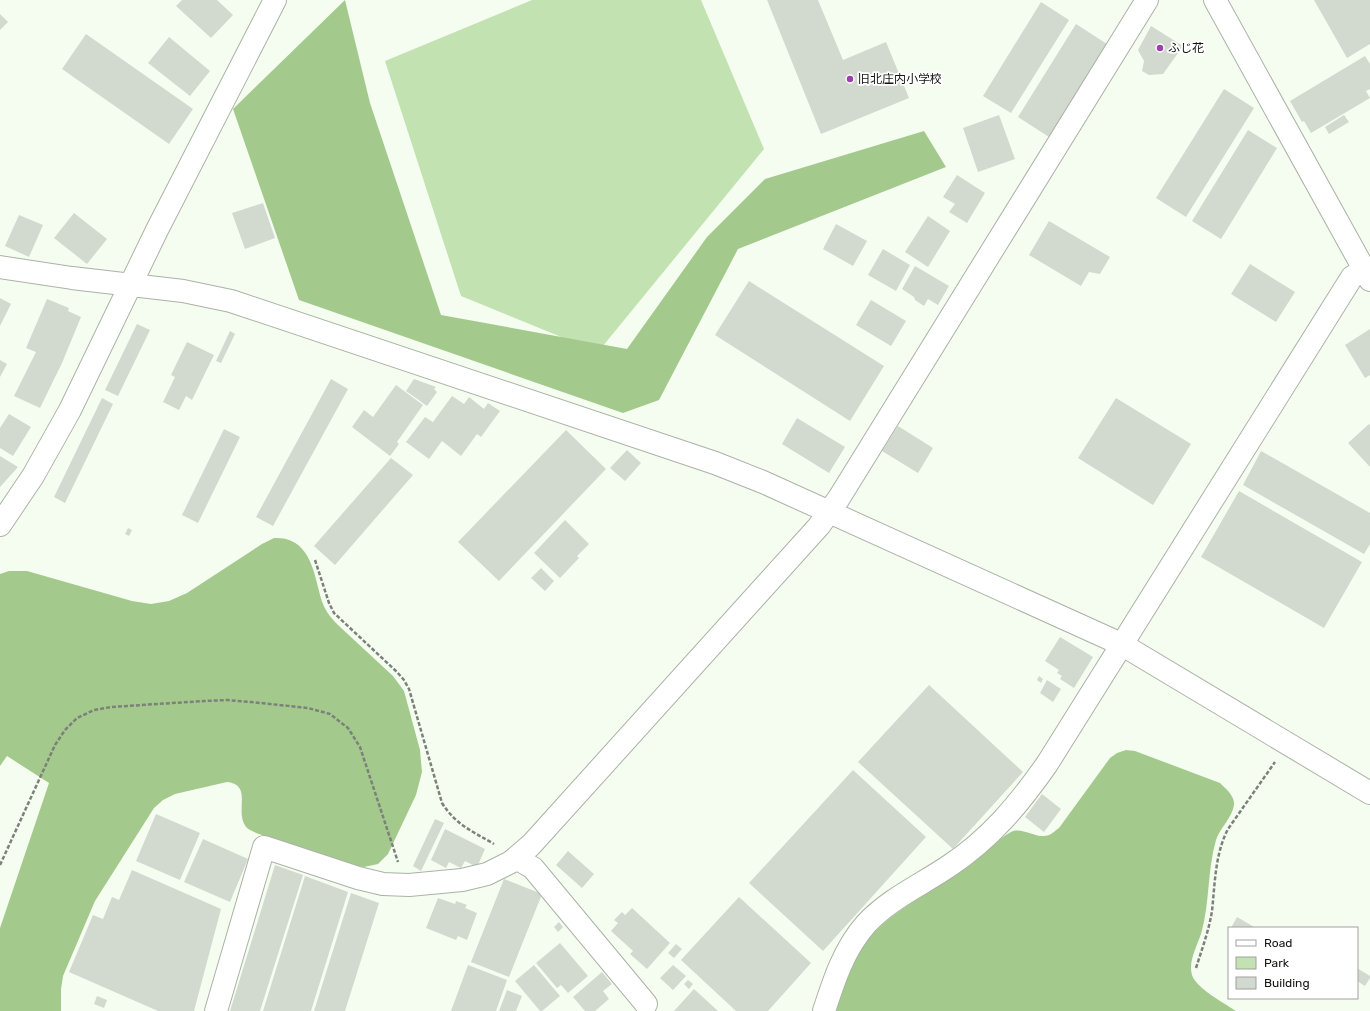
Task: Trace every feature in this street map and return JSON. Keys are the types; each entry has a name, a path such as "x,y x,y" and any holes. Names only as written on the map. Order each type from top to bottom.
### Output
{"street":[{"path":"0,525 33,476 70,410 157,230 275,0"},
{"path":"216,1011 264,847 358,878 383,884 398,884 462,880 487,874 511,862 536,839 819,526 1147,0"},
{"path":"824,1011 835,977 848,949 867,924 890,903 950,866 972,849 1004,820 1027,793 1047,764 1352,277 1367,275 1215,0"},
{"path":"0,268 207,295 254,308 721,465 763,482 1121,644 1370,793"},
{"path":"516,858 533,868 646,1004"}],"path":[{"path":"315,560 329,603 334,613 397,672 409,688 438,791 442,803 449,814 458,823 516,858"},
{"path":"0,865 55,745 65,730 78,718 94,710 111,707 204,701 243,701 308,708 330,714 348,728 360,747 398,862 398,884"},
{"path":"1196,968 1209,924 1222,841 1228,829 1276,761 1286,743"}],"green space":[{"path":"345,0 370,103 441,315 627,349 707,237 765,179 924,131 946,167 738,249 659,400 623,413 299,300 233,109"},
{"path":"532,0 701,0 764,149 598,352 461,296 385,61"},
{"path":"274,538 286,539 295,543 302,549 312,566 323,604 329,615 393,676 404,691 420,750 422,772 416,795 388,854 378,864 364,867 351,865 256,833 247,828 243,822 242,794 240,788 235,784 227,782 175,794 163,800 154,808 95,901 63,976 61,989 61,1011 0,1011 0,928 49,783 7,756 0,766 0,574 9,571 27,571 132,601 151,604 169,601 187,593 262,544"},
{"path":"1126,750 1135,751 1220,783 1230,793 1233,799 1233,810 1220,831 1213,852 1204,922 1192,959 1191,970 1192,975 1199,985 1211,995 1236,1011 835,1011 844,982 853,961 866,941 877,929 902,910 955,875 1011,832 1020,831 1040,836 1053,833 1059,828 1110,758 1117,753"}],"building":[{"path":"182,0 217,0 233,15 211,38 176,6"},
{"name":"旧北庄内小学校","path":"767,0 818,0 843,60 886,42 909,98 821,134"},
{"path":"1314,0 1370,0 1370,44 1347,58"},
{"path":"1041,2 1069,20 1011,113 983,96"},
{"path":"0,14 8,22 0,30"},
{"path":"1076,24 1107,44 1049,137 1018,117"},
{"name":"ふじ花","path":"1151,26 1183,46 1163,74 1149,75 1142,71 1144,61 1138,50"},
{"path":"86,34 193,109 169,144 62,69"},
{"path":"169,37 210,71 190,96 148,63"},
{"path":"1365,56 1370,64 1370,89 1366,91 1370,98 1311,133 1304,121 1302,122 1290,101"},
{"path":"1224,89 1254,108 1186,217 1156,198"},
{"path":"999,115 1015,159 978,172 963,128"},
{"path":"1344,115 1349,122 1329,134 1325,127"},
{"path":"1248,130 1277,148 1221,239 1192,221"},
{"path":"957,175 985,193 967,223 949,212 955,204 943,197"},
{"path":"263,203 275,238 245,249 232,213"},
{"path":"74,213 107,239 87,264 54,238"},
{"path":"19,215 43,225 29,257 5,246"},
{"path":"928,216 950,231 928,267 905,252"},
{"path":"1049,221 1110,257 1100,274 1089,272 1081,286 1029,255"},
{"path":"836,224 867,241 853,266 823,249"},
{"path":"883,249 910,265 896,291 868,275"},
{"path":"1250,264 1295,292 1276,322 1231,294"},
{"path":"915,266 949,286 938,305 928,299 924,306 902,289"},
{"path":"749,281 884,366 850,421 715,335"},
{"path":"0,298 11,304 0,326"},
{"path":"47,299 69,308 68,311 81,317 62,363 40,408 14,396 36,352 26,348"},
{"path":"871,300 906,321 891,346 856,325"},
{"path":"137,324 150,330 118,396 105,390"},
{"path":"1370,329 1370,375 1365,378 1345,345"},
{"path":"230,331 235,334 221,363 216,361"},
{"path":"187,342 214,355 192,400 186,396 179,410 163,402 175,377 171,375"},
{"path":"0,360 7,364 0,377"},
{"path":"331,379 348,389 273,526 256,517"},
{"path":"414,379 436,387 434,389 437,392 427,406 406,391"},
{"path":"396,385 423,405 397,442 399,444 390,456 352,427 364,410 373,417"},
{"path":"452,396 464,404 469,397 484,409 488,403 500,411 481,437 477,434 461,456 442,441 429,459 406,442 425,417 433,422"},
{"path":"102,398 113,404 65,503 54,497"},
{"path":"1116,398 1191,444 1153,505 1078,458"},
{"path":"9,414 31,427 13,456 0,448 0,428"},
{"path":"797,418 845,447 829,473 782,444"},
{"path":"1369,424 1370,425 1370,467 1348,443"},
{"path":"898,426 933,448 918,473 882,451"},
{"path":"224,429 240,437 198,523 182,515"},
{"path":"566,430 606,469 499,581 458,542"},
{"path":"627,450 641,463 625,481 610,468"},
{"path":"1261,451 1370,513 1370,544 1364,554 1243,485"},
{"path":"0,456 18,467 0,487"},
{"path":"391,458 413,475 335,565 314,546"},
{"path":"1239,491 1362,562 1324,628 1201,557"},
{"path":"565,520 589,544 577,556 579,558 560,578 534,553"},
{"path":"128,528 132,530 129,536 125,534"},
{"path":"541,568 554,581 545,591 531,578"},
{"path":"1060,637 1093,657 1074,688 1060,679 1062,676 1057,673 1059,670 1045,661"},
{"path":"1039,676 1043,679 1041,683 1037,680"},
{"path":"1047,680 1061,689 1053,702 1040,693"},
{"path":"929,685 1023,772 953,849 858,762"},
{"path":"853,770 926,837 823,951 749,883"},
{"path":"1042,794 1061,809 1044,832 1025,817"},
{"path":"156,814 200,833 180,880 136,861"},
{"path":"435,819 444,823 421,871 413,866"},
{"path":"445,829 485,849 477,867 465,861 461,868 449,862 446,868 431,860"},
{"path":"203,839 248,859 230,902 184,882"},
{"path":"568,851 594,874 582,888 556,865"},
{"path":"275,865 303,875 260,1011 230,1011"},
{"path":"132,870 221,909 194,1011 158,1011 69,972 93,915 103,919 112,897 119,900"},
{"path":"305,876 348,892 311,1011 263,1011"},
{"path":"504,879 542,894 509,977 471,962"},
{"path":"351,893 379,903 345,1011 314,1011"},
{"path":"739,897 811,963 768,1011 736,1011 681,960"},
{"path":"438,898 455,904 456,901 467,905 465,908 477,913 467,940 458,936 456,940 426,928"},
{"path":"632,908 670,943 647,969 630,954 633,951 611,931 618,923 614,920 622,912 625,915"},
{"path":"1237,917 1254,927 1232,927"},
{"path":"559,922 563,927 558,932 554,927"},
{"path":"560,943 588,976 568,993 561,985 557,988 536,963"},
{"path":"676,944 682,949 674,958 668,953"},
{"path":"468,965 507,980 496,1011 451,1011"},
{"path":"534,965 560,996 542,1011 540,1011 515,981"},
{"path":"673,965 686,976 673,990 660,978"},
{"path":"1358,969 1370,976 1365,986 1358,982"},
{"path":"602,972 612,984 603,991 609,999 595,1011 585,1011 573,997"},
{"path":"688,980 693,984 689,989 684,984"},
{"path":"694,989 718,1011 674,1011"},
{"path":"507,990 522,996 516,1011 499,1011"},
{"path":"97,996 107,1000 104,1008 94,1004"}],"place":[{"name":"ふじ花","path":"1160,48"},
{"name":"旧北庄内小学校","path":"850,79"}]}
